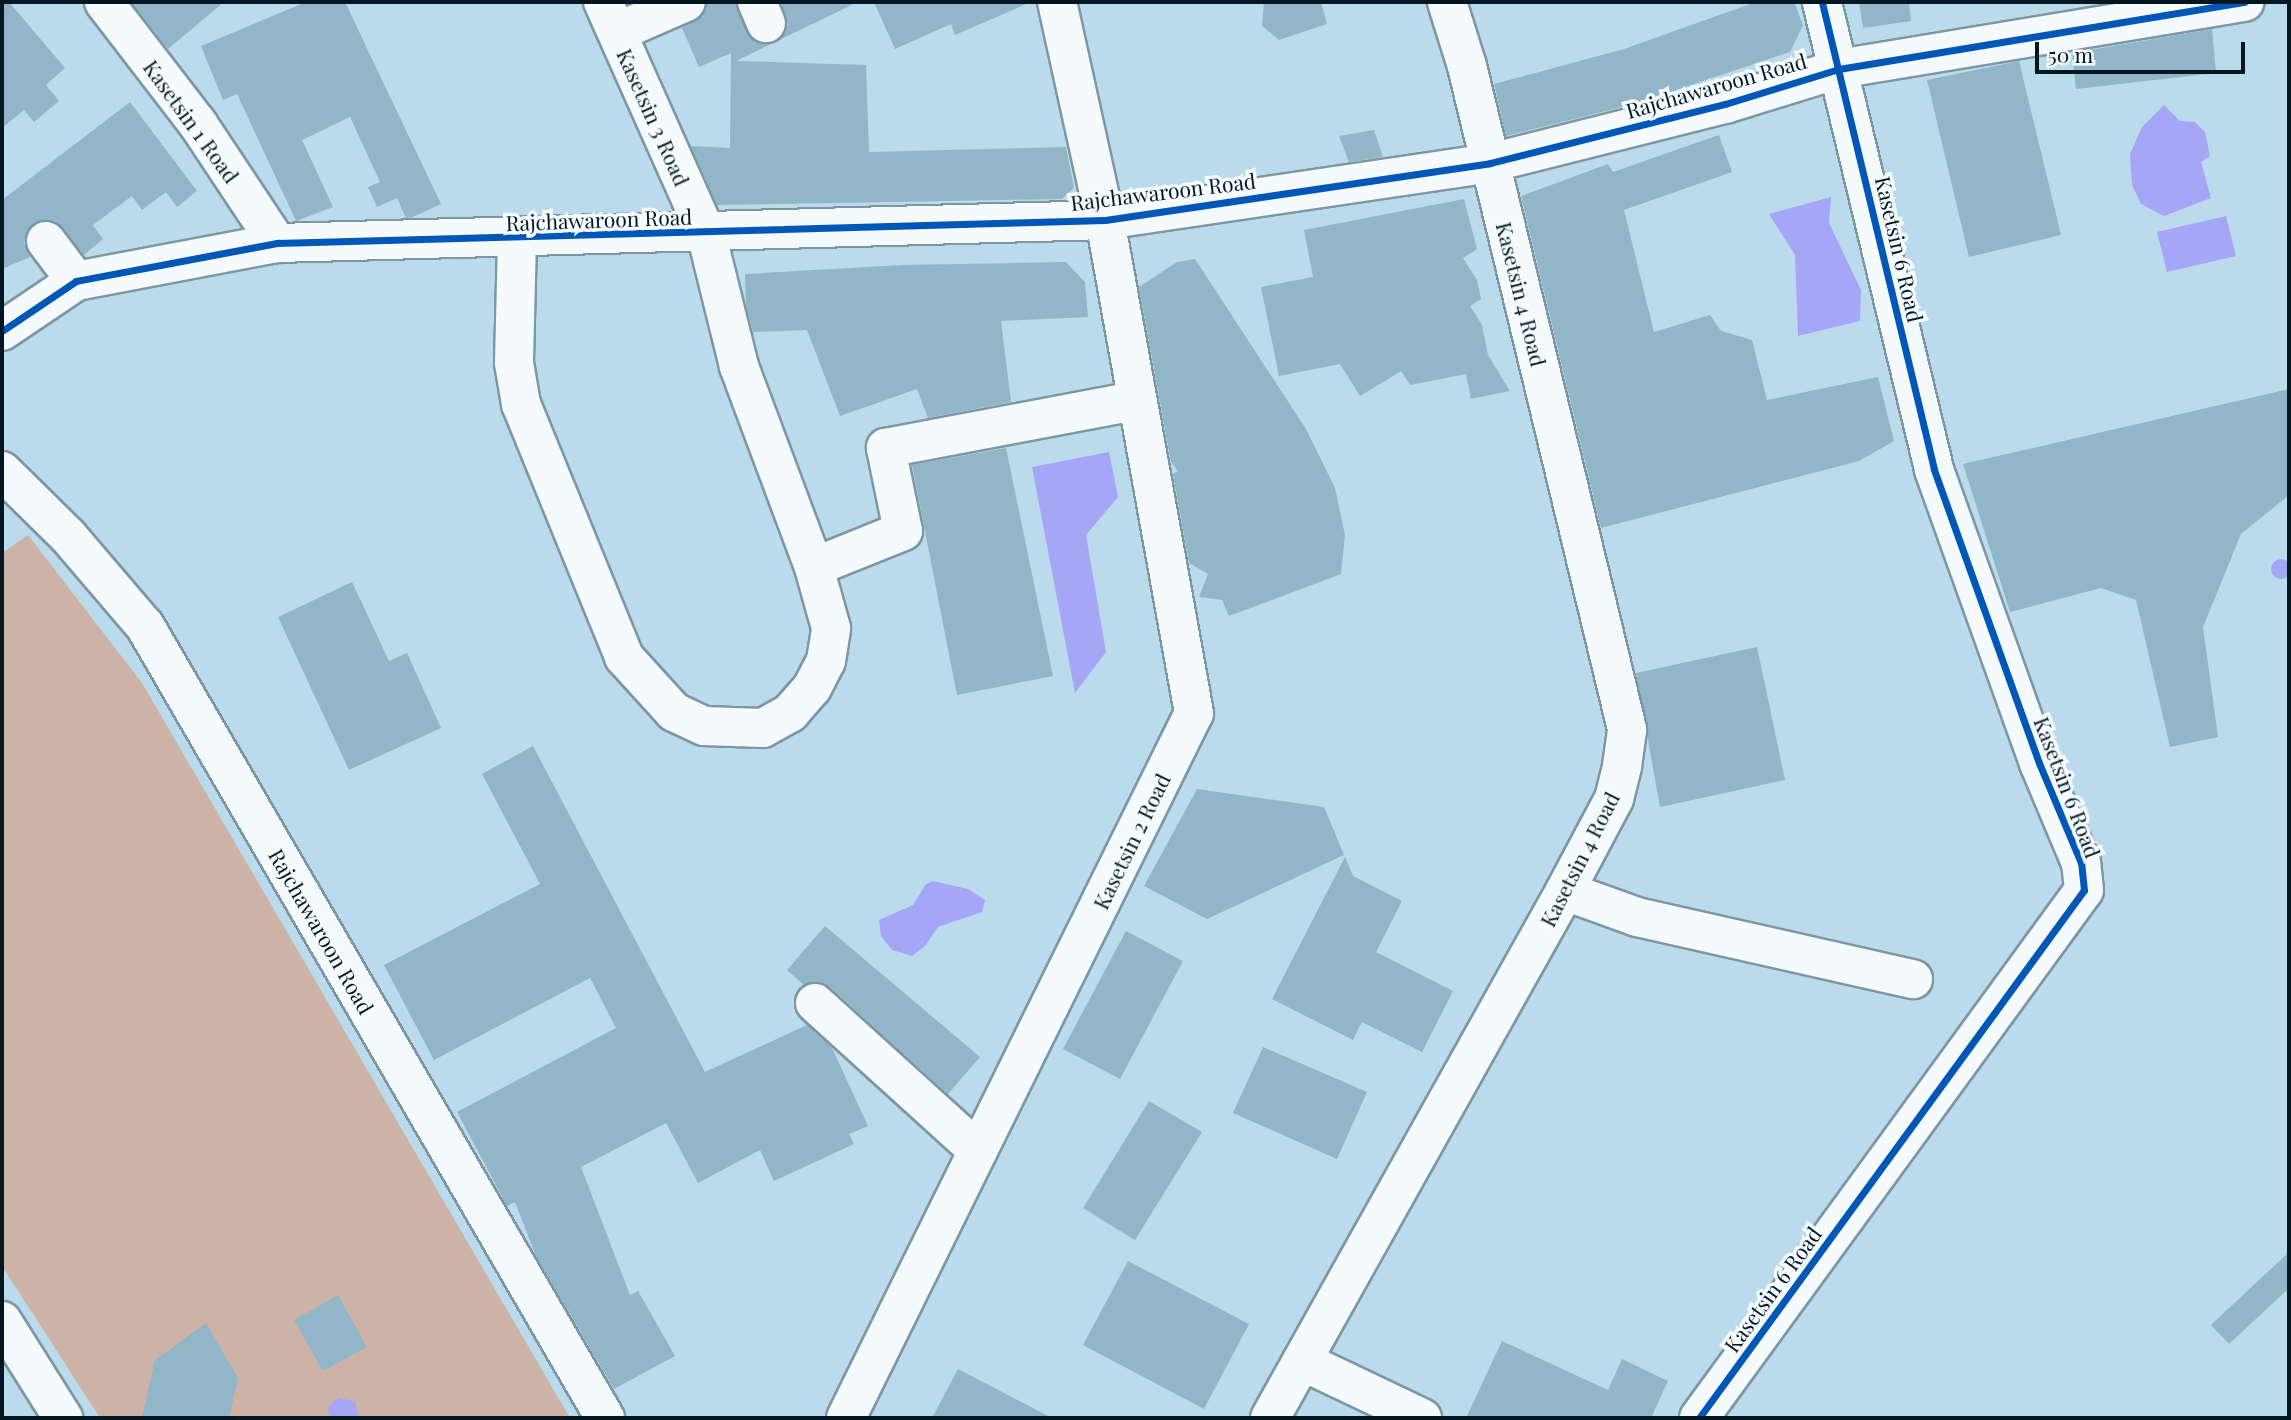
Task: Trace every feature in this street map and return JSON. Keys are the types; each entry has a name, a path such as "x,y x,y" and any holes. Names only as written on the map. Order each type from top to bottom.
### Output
{"street":[{"name":"Kasetsin 1 Road","path":"104,2 198,124 277,243"},
{"path":"610,17 686,2"},
{"name":"Kasetsin 2 Road","path":"846,1418 1194,713 1135,401 1105,220 1057,2"},
{"name":"Kasetsin 4 Road","path":"1270,1418 1614,799 1626,729 1490,163 1447,2"},
{"name":"Kasetsin 6 Road","path":"1699,1418 2084,890 2081,863 2039,763 1934,469 1822,2"},
{"name":"Rajchawaroon Road","path":"2,331 76,281 277,243 517,239 1105,220 1490,163 1725,104 1839,69 2244,2"},
{"name":"Kasetsin 3 Road","path":"517,239 514,363 521,404 624,657 651,690 674,712 704,726 763,728 790,713 812,688 826,661 831,628 814,568 739,366 706,233 610,17"},
{"path":"46,241 76,281"},
{"path":"814,568 903,531 886,448 1135,401"},
{"name":"Rajchawaroon Road","path":"2,471 68,536 145,626 605,1418"},
{"path":"1565,891 1637,917 1913,979"},
{"path":"815,1003 978,1151"},
{"path":"2,1321 64,1418"},
{"path":"1302,1361 1422,1418"}],"shaded area":[{"path":"28,535 142,683 570,1418 100,1418 2,1266 2,553"}],"water":[{"path":"2164,105 2180,121 2195,122 2205,132 2210,156 2201,162 2211,198 2164,216 2141,204 2132,185 2130,154 2142,127"},
{"path":"1831,197 1829,223 1861,290 1860,321 1798,336 1795,255 1769,214"},
{"path":"2226,216 2236,256 2167,272 2157,232"},
{"path":"1109,452 1118,497 1086,535 1106,652 1075,693 1032,467"},
{"path":"2277,559 2285,559 2291,569 2285,579 2277,579 2271,573 2271,565"},
{"path":"933,881 968,889 985,900 982,912 938,927 925,946 912,956 892,950 881,936 879,920 913,905 926,884"},
{"path":"339,1397 355,1402 359,1418 330,1418 327,1408"}],"building":[{"path":"2,2 9,2 65,68 46,85 59,101 34,122 24,110 2,128"},
{"path":"131,2 224,2 168,49"},
{"path":"306,2 345,2 441,204 406,218 397,198 377,207 368,187 380,182 350,117 302,140 333,207 296,221 237,94 223,100 201,46"},
{"path":"707,2 736,2 752,40 773,43 736,61 866,65 869,152 1066,147 1074,188 1062,199 717,205 691,146 730,148 731,53 699,67 682,28 703,16"},
{"path":"781,2 858,2 777,41 788,25"},
{"path":"874,2 1031,2 955,35 951,24 895,49"},
{"path":"1264,2 1321,2 1327,24 1279,40 1262,26"},
{"path":"1756,2 1794,2 1803,25 1790,52 1634,104 1506,136 1494,84 1624,49"},
{"path":"1859,2 1909,2 1911,21 1863,28"},
{"path":"2212,29 2216,73 2076,89 2072,53"},
{"path":"2019,61 2061,235 1969,257 1927,80"},
{"path":"130,102 197,191 177,207 166,192 142,210 132,196 93,225 103,239 84,255 55,221 33,223 24,243 30,257 2,269 2,200"},
{"path":"1374,130 1383,157 1349,162 1339,136"},
{"path":"1719,135 1732,172 1624,210 1654,332 1710,315 1721,331 1752,340 1767,400 1878,377 1894,441 1859,461 1601,528 1521,196 1608,164 1613,172"},
{"path":"1464,199 1477,249 1463,258 1477,280 1481,299 1470,306 1482,325 1488,355 1510,391 1471,399 1466,374 1410,385 1401,371 1360,396 1340,364 1279,376 1261,287 1313,277 1304,230"},
{"path":"1195,259 1306,429 1335,488 1345,535 1341,574 1229,616 1222,600 1199,597 1208,574 1189,563 1173,474 1178,471 1171,462 1139,287 1177,262"},
{"path":"1066,262 1085,282 1088,317 1001,321 1011,402 928,418 917,389 840,416 807,330 753,332 746,305 745,274 903,265"},
{"path":"2289,389 2289,495 2241,534 2203,627 2218,737 2170,747 2136,600 2101,588 2010,612 1963,464"},
{"path":"1006,448 1053,676 957,695 912,465"},
{"path":"352,582 389,661 407,653 441,728 349,770 278,617"},
{"path":"1757,647 1785,780 1660,807 1636,673"},
{"path":"533,746 705,1072 807,1025 832,1048 868,1126 849,1134 854,1144 774,1181 760,1150 698,1183 666,1123 581,1167 630,1295 638,1291 675,1356 614,1389 536,1256 515,1202 507,1206 457,1112 616,1028 590,978 434,1060 384,965 540,884 482,774"},
{"path":"1197,789 1324,807 1344,855 1207,919 1144,886"},
{"path":"1345,857 1353,876 1402,901 1376,952 1453,991 1422,1052 1362,1022 1353,1040 1272,999"},
{"path":"825,926 980,1057 948,1094 830,987 819,982 804,985 787,970"},
{"path":"1126,931 1183,961 1120,1079 1063,1049"},
{"path":"1263,1047 1367,1092 1337,1159 1233,1113"},
{"path":"1149,1101 1202,1132 1135,1240 1083,1208"},
{"path":"2289,1252 2289,1288 2229,1344 2211,1325"},
{"path":"1128,1261 1249,1324 1204,1409 1083,1345"},
{"path":"338,1295 367,1347 323,1371 294,1320"},
{"path":"206,1323 238,1378 229,1418 142,1418 155,1360"},
{"path":"1502,1341 1608,1390 1622,1359 1668,1381 1651,1418 1466,1418"},
{"path":"958,1369 1052,1418 932,1418"}],"cycle path":[{"path":"1699,1418 2084,890 2081,863 2039,763 1934,469 1822,2"},
{"path":"2,331 76,281 277,243 1105,220 1490,163 1725,104 1839,69 2244,2"}]}
